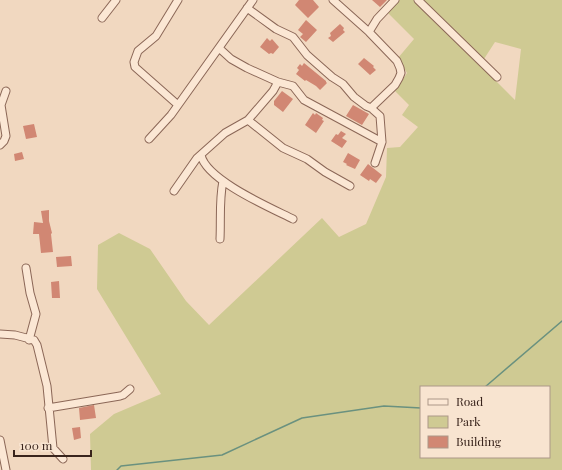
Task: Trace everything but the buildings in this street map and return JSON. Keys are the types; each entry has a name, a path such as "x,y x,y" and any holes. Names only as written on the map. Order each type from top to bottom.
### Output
{"street":[{"path":"102,18 116,0"},
{"path":"178,0 162,28 156,36 138,51 134,62 135,67 178,105"},
{"path":"149,139 171,115 253,0"},
{"path":"333,0 369,32 397,61 401,74 395,85 371,108"},
{"path":"369,32 377,19 395,0"},
{"path":"418,0 496,77"},
{"path":"247,8 276,30 294,38 307,55 332,77 343,84 354,97 371,108 381,119 382,142 375,163"},
{"path":"219,48 239,63 278,82 293,86 304,100 382,142"},
{"path":"174,191 195,161 225,133 248,120 278,82"},
{"path":"0,145 6,136 1,104 6,91"},
{"path":"248,120 283,148 312,161 325,172 350,186"},
{"path":"201,155 204,164 223,181 293,219"},
{"path":"220,239 222,215 220,202 223,181"},
{"path":"26,268 30,293 36,314 29,340"},
{"path":"0,334 15,335 29,340 34,340 39,352 47,386 53,448 62,459"},
{"path":"48,408 120,396 130,389"},
{"path":"0,440 6,470"}],"green space":[{"path":"399,0 415,0 515,100 521,49 495,42 484,59 423,2 425,0 562,0 562,470 91,470 90,434 114,414 161,394 97,289 98,245 119,233 150,249 186,301 209,325 322,218 339,237 366,224 386,177 387,148 400,147 418,127 402,115 409,105 395,91 407,73 398,58 414,39 388,13"}],"waterway":[{"path":"486,386 562,321"},
{"path":"117,470 121,466 222,455 302,418 384,406 420,408"}]}
